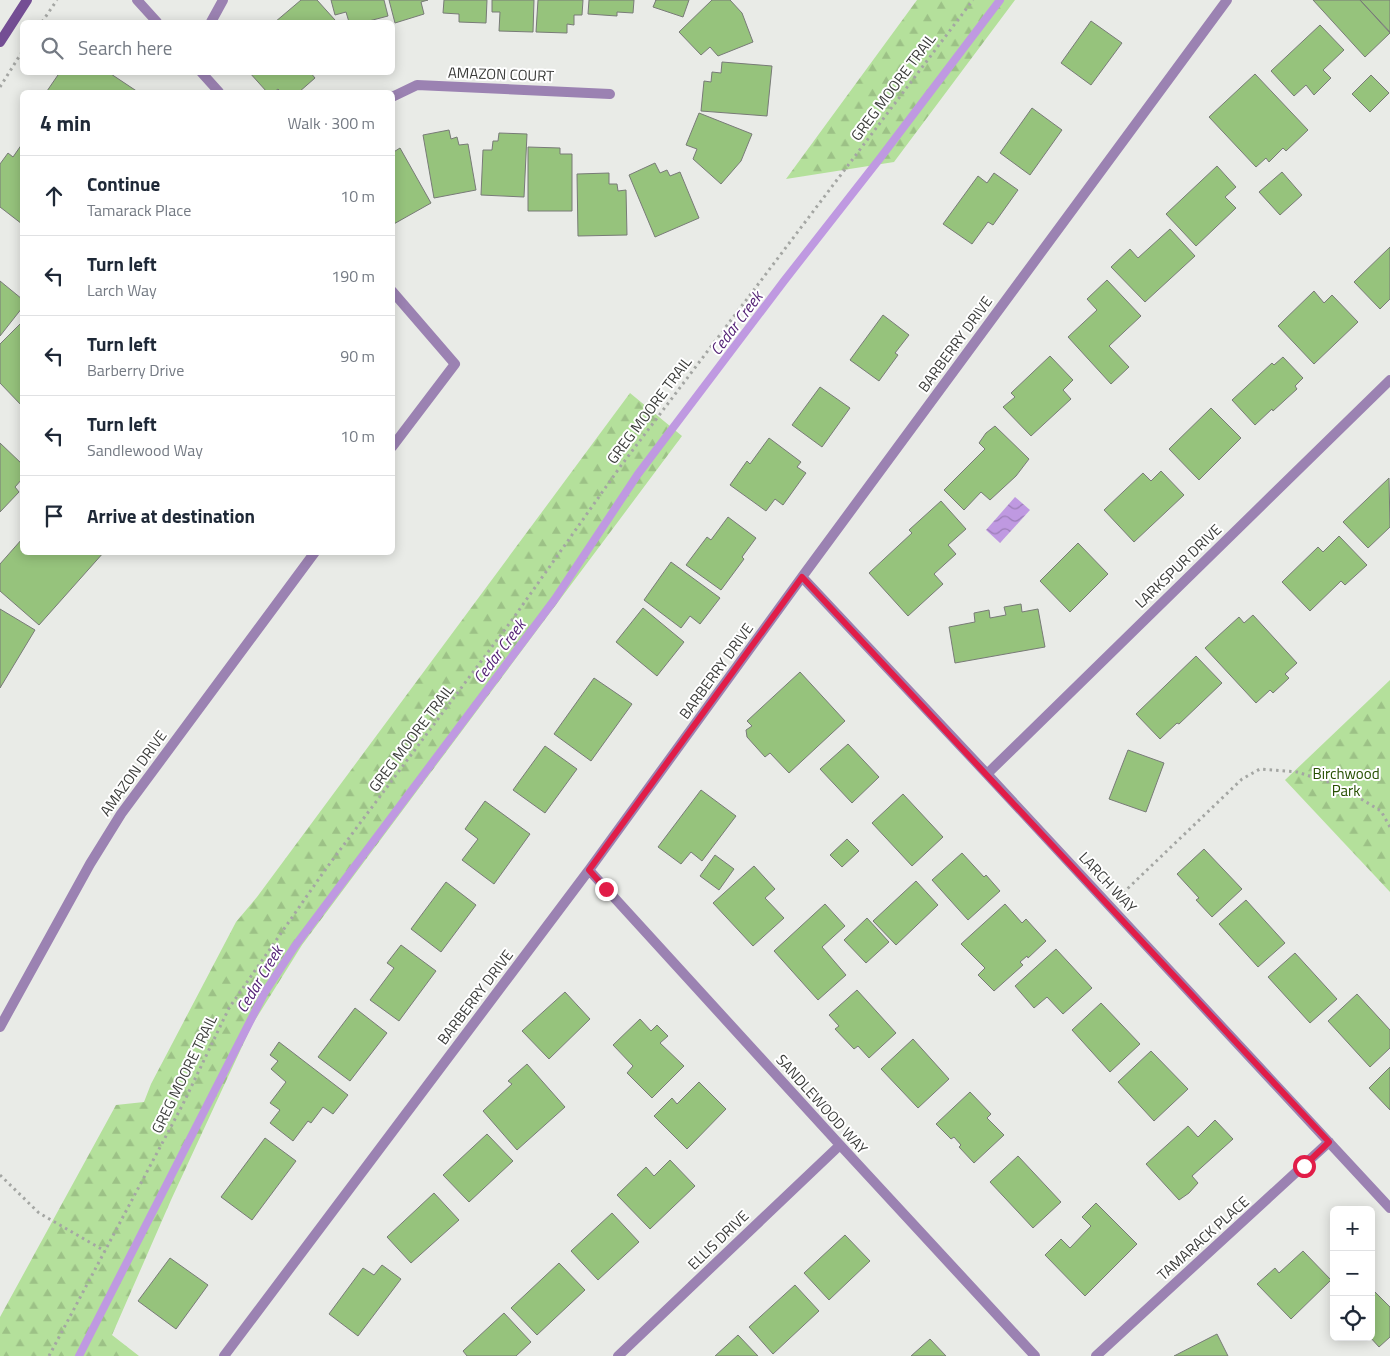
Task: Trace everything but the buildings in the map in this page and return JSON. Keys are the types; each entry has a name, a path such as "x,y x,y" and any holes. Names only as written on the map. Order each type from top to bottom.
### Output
{"street":[{"path":"0,42 27,0"},
{"path":"137,0 155,20"},
{"path":"212,20 223,0"},
{"name":"BARBERRY DRIVE","path":"224,1356 589,870 802,577 1227,0"},
{"path":"204,75 217,90"},
{"name":"AMAZON COURT","path":"395,95 417,85 610,94"},
{"path":"395,294 455,364 395,444"},
{"name":"LARKSPUR DRIVE","path":"987,774 1390,380"},
{"name":"AMAZON DRIVE","path":"0,1027 90,864 121,814 313,555"},
{"name":"LARCH WAY","path":"802,577 1390,1208"},
{"name":"SANDLEWOOD WAY","path":"589,870 1035,1356"},
{"name":"TAMARACK PLACE","path":"1096,1356 1329,1142"},
{"name":"ELLIS DRIVE","path":"618,1356 840,1145"}],"path":[{"path":"43,20 57,0"},
{"name":"GREG MOORE TRAIL","path":"49,1356 183,1104 229,1008 325,870 512,620 620,467 973,0"},
{"path":"0,87 20,55"},
{"path":"1108,904 1121,895 1242,779 1260,769 1297,772 1338,785 1381,811 1390,827"},
{"path":"0,1175 39,1212 105,1251"}],"green space":[{"path":"917,0 1015,0 894,162 786,179"},
{"path":"630,393 682,436 302,945 252,1025 171,1200 112,1335 139,1356 0,1356 0,1317 116,1105 144,1102 151,1084 236,922 257,897"},
{"name":"Birchwood Park","path":"1390,680 1390,892 1285,780"}],"water":[{"path":"1015,497 1030,510 1000,543 986,530"}],"waterway":[{"name":"Cedar Creek","path":"79,1356 265,992 295,946 555,599 638,474 1000,0"}],"route":[{"path":"606,889 589,870 802,577 1329,1142 1304,1166"}]}
